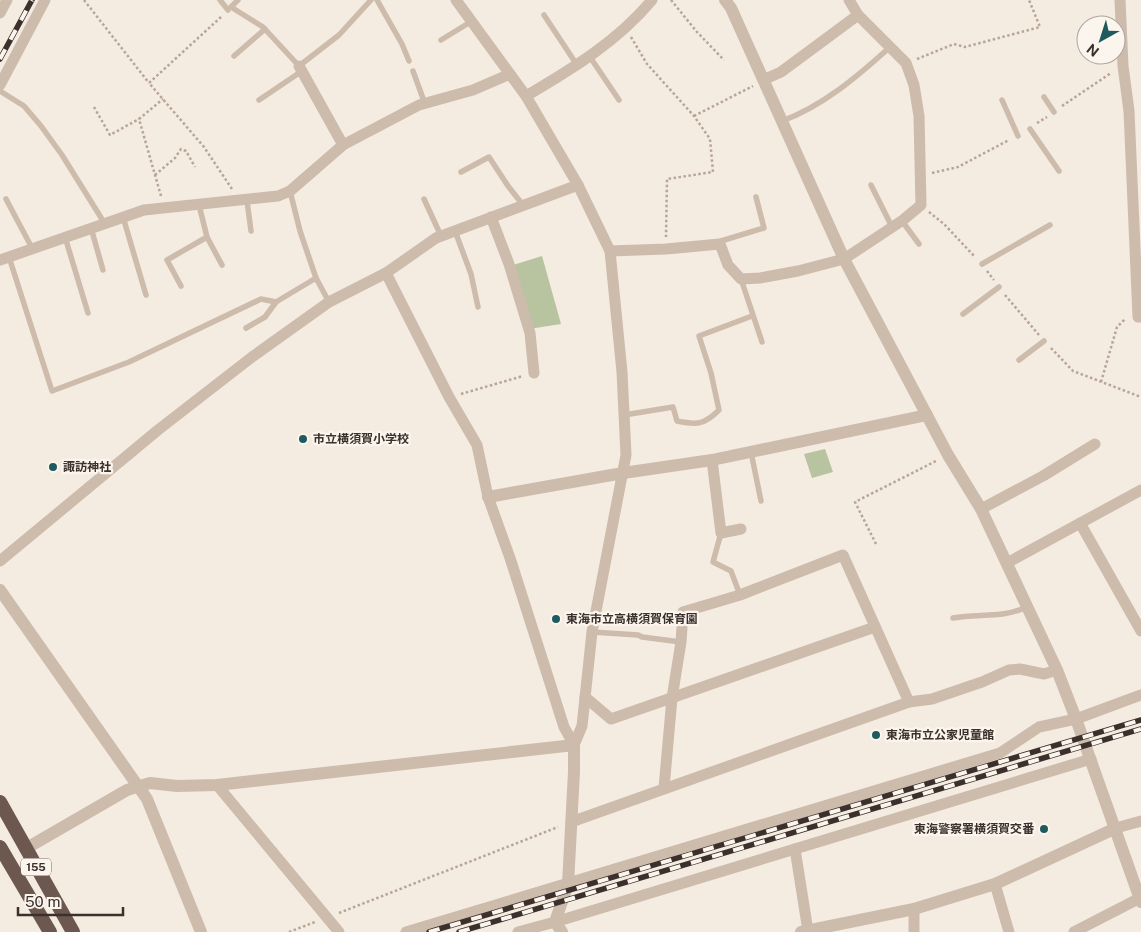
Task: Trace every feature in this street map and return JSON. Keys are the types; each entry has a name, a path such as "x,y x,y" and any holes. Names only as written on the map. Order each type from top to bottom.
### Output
{"highway":[{"name":"155","path":"0,802 73,932"},
{"name":"155","path":"0,846 50,932"}],"street":[{"path":"0,14 7,0"},
{"path":"0,85 46,0"},
{"path":"456,0 526,96 578,185 610,251 622,372 626,456 592,632 582,726 574,745 568,884 557,929"},
{"path":"526,96 590,57 626,28 652,0"},
{"path":"725,0 731,8 844,258 948,454 981,509 1057,670 1091,759 1140,900 1074,932"},
{"path":"610,251 720,244 728,265 741,279 760,278 798,271 844,258 897,224 921,205 919,116 914,85 906,63 858,15 850,0"},
{"path":"1120,0 1123,66 1129,111 1139,312"},
{"path":"763,80 781,72 858,15"},
{"path":"301,68 343,146"},
{"path":"4,258 144,210 199,206 278,196 290,191 343,146 425,104 473,90 510,74"},
{"path":"1129,111 1141,111"},
{"path":"0,561 166,424 252,357 329,302 386,273 436,238 578,185"},
{"path":"491,217 509,264 530,332 534,373"},
{"path":"386,273 449,397 477,445 488,497 510,558 564,727 574,745"},
{"path":"488,497 623,473 712,460 927,415"},
{"path":"981,509 1043,476 1095,444"},
{"path":"712,460 721,534 741,528"},
{"path":"1007,563 1141,490"},
{"path":"1080,523 1141,631"},
{"path":"664,788 682,612 740,595 844,555 909,702"},
{"path":"0,590 147,799 201,932"},
{"path":"585,697 610,719 875,627"},
{"path":"571,822 909,702 932,699 982,682 1009,670 1020,669 1044,674 1057,670"},
{"path":"406,932 1000,753 1039,727 1076,719 1141,695"},
{"path":"25,849 126,790 150,783 177,786 217,785 574,745"},
{"path":"518,932 557,929 795,849 1091,759"},
{"path":"217,785 339,932"},
{"path":"795,849 804,931 914,909 996,884 1116,828 1141,821"},
{"path":"996,884 1009,932"},
{"path":"914,909 914,932"}],"lane":[{"path":"220,0 228,10"},
{"path":"238,0 231,7 265,29 301,68"},
{"path":"259,100 301,68 339,35 371,0"},
{"path":"377,0 402,44 409,61"},
{"path":"544,16 577,65"},
{"path":"441,40 472,21"},
{"path":"234,56 265,29"},
{"path":"782,121 800,113 835,92 865,70 890,47"},
{"path":"590,57 619,100"},
{"path":"413,71 425,104"},
{"path":"0,91 24,106 41,126 62,155 105,224"},
{"path":"1044,97 1054,112"},
{"path":"1002,100 1018,136"},
{"path":"1030,129 1059,171"},
{"path":"461,172 490,157 508,186 523,205"},
{"path":"871,185 897,224 919,244"},
{"path":"290,191 300,231 316,278 329,302"},
{"path":"720,244 721,241 764,228 756,198"},
{"path":"6,199 32,248"},
{"path":"424,199 441,236"},
{"path":"243,201 251,232"},
{"path":"199,206 207,237 222,265"},
{"path":"122,217 146,295"},
{"path":"982,264 1050,225"},
{"path":"91,228 103,270"},
{"path":"455,231 471,274 478,307"},
{"path":"65,237 88,313"},
{"path":"181,286 167,260 207,237"},
{"path":"4,258 52,391 130,362 261,299 276,302"},
{"path":"246,328 266,317 276,302 316,278"},
{"path":"741,279 762,342"},
{"path":"963,314 999,287"},
{"path":"624,415 673,408 677,421 701,423 709,420 719,410 711,373 699,336 752,316"},
{"path":"1019,360 1044,341"},
{"path":"751,452 761,501"},
{"path":"721,534 713,562 731,571 740,595"},
{"path":"953,618 965,615 1015,613 1027,607"},
{"path":"592,632 638,634 642,637 680,642"}],"path":[{"path":"84,0 162,99 204,147 243,201"},
{"path":"671,0 697,32 724,60"},
{"path":"906,63 954,44 966,47 1040,27 1029,0"},
{"path":"149,83 228,10"},
{"path":"626,28 641,56 694,116 710,139 714,172 667,179 666,248"},
{"path":"694,116 763,80"},
{"path":"94,106 110,135 139,119 162,99"},
{"path":"139,119 163,208"},
{"path":"155,175 170,163 181,149 184,149 188,154 195,167"},
{"path":"921,205 944,224 982,264 1044,341 1073,370 1141,397"},
{"path":"1101,382 1117,327 1139,312"},
{"path":"449,397 534,373"},
{"path":"876,544 855,502 948,454"},
{"path":"289,932 571,822"}],"green space":[{"path":"542,256 561,324 529,329 510,266"},
{"path":"825,449 833,472 812,478 804,454"}],"railway":[{"path":"0,59 32,0"},
{"path":"429,932 1141,720"},
{"path":"459,932 1141,729"}],"place":[{"name":"市立横須賀小学校","path":"303,439"},
{"name":"諏訪神社","path":"53,467"},
{"name":"東海市立高横須賀保育園","path":"556,619"},
{"name":"東海市立公家児童館","path":"876,735"},
{"name":"東海警察署横須賀交番","path":"1044,829"}]}
